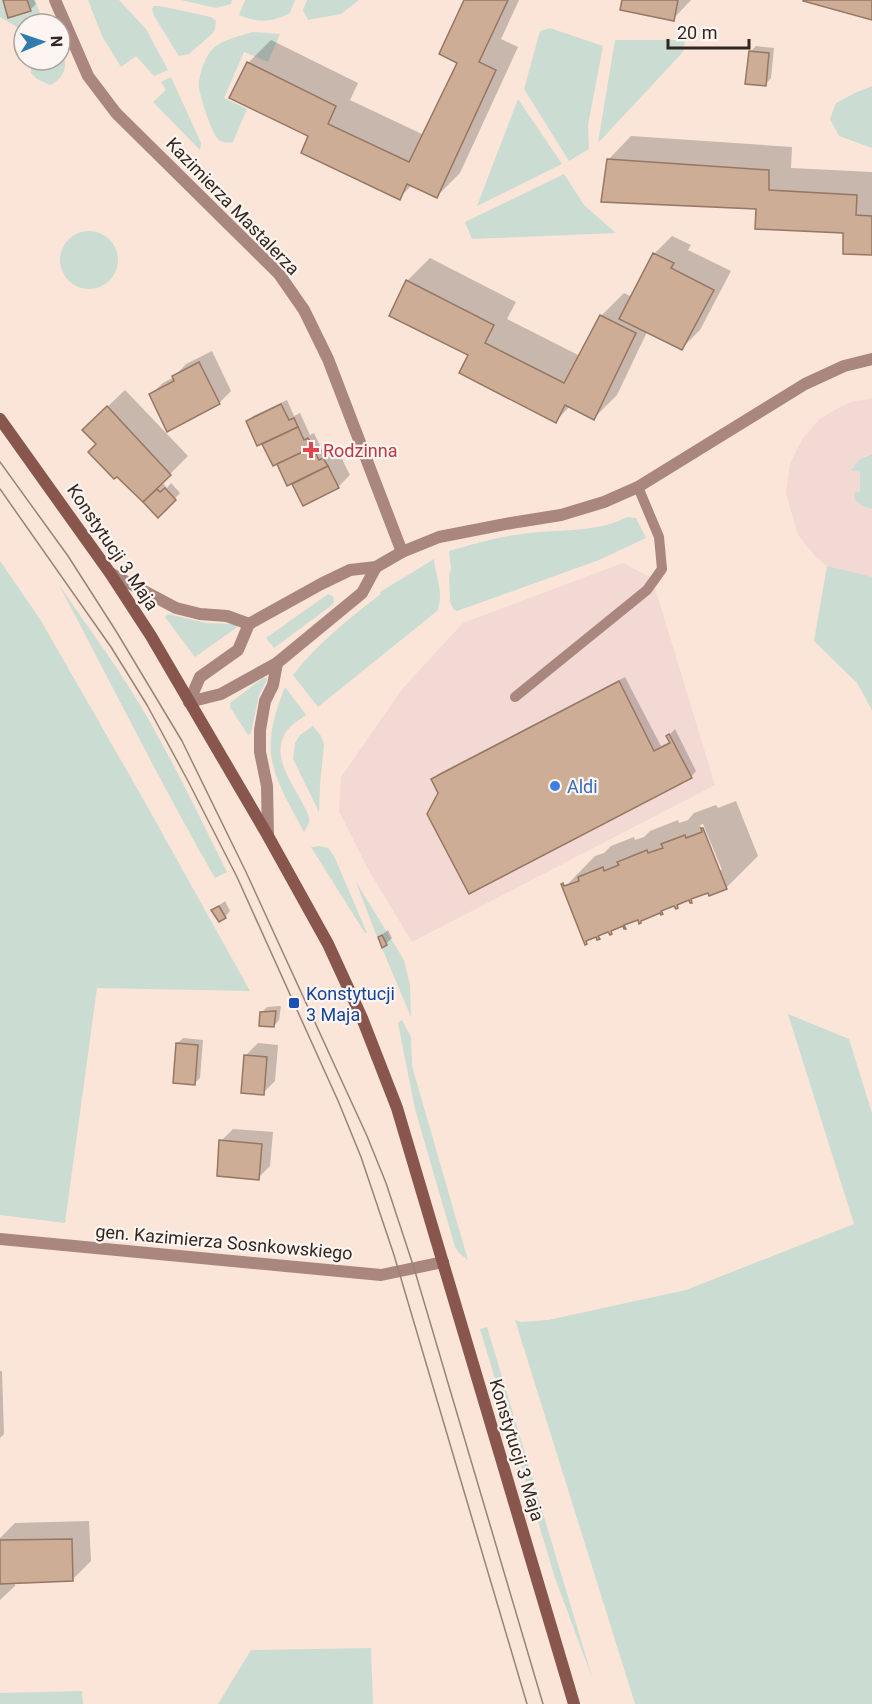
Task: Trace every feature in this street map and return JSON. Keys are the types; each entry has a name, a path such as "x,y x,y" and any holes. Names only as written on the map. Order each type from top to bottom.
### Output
{"street":[{"name":"Kazimierza Mastalerza","path":"55,0 88,76 116,113 279,274 304,310 328,359 402,552"},
{"path":"189,702 200,677 238,650 249,624 321,584 350,570 376,567 402,552 439,537 561,515 604,502 638,487 805,384 844,366 872,359"},
{"name":"Konstytucji 3 Maja","path":"0,419 110,573 151,636 328,944 362,1018 397,1108 574,1704"},
{"path":"189,702 221,694 277,663 362,593 376,567"},
{"path":"110,573 176,608 200,614 227,616 249,624"},
{"path":"268,836 267,786 260,752 260,730 277,663"},
{"name":"gen. Kazimierza Sosnkowskiego","path":"0,1239 381,1275 443,1262"}],"lane":[{"path":"515,697 647,590 662,569 659,537 638,487"}],"shaded area":[{"path":"872,399 872,454 865,456 851,469 860,472 860,491 869,508 872,509 872,580 853,578 827,566 816,557 798,535 786,493 790,464 802,439 820,419 854,401"},
{"path":"623,563 652,578 715,785 412,942 368,869 339,811 341,777 403,688 463,623"}],"green space":[{"path":"0,0 3,0 9,18 12,17 12,24 0,17"},
{"path":"27,0 35,0 40,12 27,12 30,11"},
{"path":"88,0 119,0 146,29 168,70 154,76 136,56 121,67 102,36"},
{"path":"181,0 232,0 231,4 216,8"},
{"path":"245,0 295,0 290,13 265,21 239,15"},
{"path":"307,0 359,0 341,14 308,20 303,10"},
{"path":"154,6 211,17 216,21 215,29 189,54 179,56 154,16 152,9"},
{"path":"550,28 603,46 588,125 589,149 569,161 524,89 540,31"},
{"path":"253,32 280,34 268,62 244,52 224,98 247,109 233,142 228,143 219,140 213,131 199,88 200,74 210,52 219,44"},
{"path":"615,40 685,40 683,52 598,143"},
{"path":"64,72 59,79 50,85 37,79 31,73"},
{"path":"171,77 201,143 200,150 153,102 166,90 161,82"},
{"path":"872,86 872,148 839,136 830,119 836,103"},
{"path":"518,99 562,164 477,206"},
{"path":"564,174 584,205 616,233 472,239 465,222"},
{"path":"89,231 105,236 113,244 118,260 113,276 105,284 89,289 73,284 65,276 60,260 65,244 73,236"},
{"path":"872,454 872,509 855,500 854,493 860,491 860,472 851,470 860,459"},
{"path":"627,517 636,518 646,538 599,560 457,611 454,610 450,602 449,551 513,535 603,526"},
{"path":"434,559 440,591 437,611 318,707 293,675 323,642 381,594 380,592"},
{"path":"0,561 40,619 250,991 97,988 65,1223 0,1215"},
{"path":"827,566 872,577 872,710 857,683 814,641"},
{"path":"59,585 140,704 227,872 215,878"},
{"path":"328,594 333,596 332,605 274,648 266,638"},
{"path":"168,614 206,623 237,626 195,657 165,617"},
{"path":"263,678 267,680 259,695 251,733 248,735 230,707 230,703"},
{"path":"285,687 306,715 291,726 284,735 281,745 283,765 309,817 309,823 304,832 284,793 272,762 272,729"},
{"path":"313,726 324,744 319,812 293,759 295,743 300,735"},
{"path":"311,847 328,848 334,856 367,933"},
{"path":"356,882 404,960 410,985 411,1017 382,948 387,945 382,935 377,937"},
{"path":"788,1014 849,1039 872,1113 872,1704 635,1704 515,1320 521,1322 548,1320 686,1290 854,1224"},
{"path":"402,1020 411,1037 412,1066 468,1260 455,1247 415,1109 398,1023"},
{"path":"487,1327 593,1680 555,1578 480,1329"},
{"path":"371,1648 373,1704 218,1704 251,1650"},
{"path":"82,1691 83,1704 0,1704 0,1693"}],"building":[{"path":"3,0 27,0 31,11 12,12 12,17 8,18"},
{"path":"464,0 508,0 479,62 496,70 437,198 407,184 400,200 301,153 308,136 229,98 247,62 336,106 328,124 409,162 457,63 439,54"},
{"path":"622,0 678,0 674,21 620,10"},
{"path":"872,0 872,20 803,1"},
{"path":"749,51 769,53 766,86 745,84"},
{"path":"607,159 769,170 769,190 857,195 856,215 872,216 872,255 843,254 843,233 755,229 756,209 601,202"},
{"path":"653,253 674,263 671,268 714,290 682,350 619,319"},
{"path":"406,280 494,325 485,343 564,383 600,315 636,333 594,420 565,405 556,423 459,373 468,355 389,316"},
{"path":"199,362 220,404 167,432 149,394 174,381 172,376"},
{"path":"281,404 289,420 294,418 298,427 257,446 246,421"},
{"path":"107,406 171,475 143,502 117,477 114,479 88,452 96,444 82,430"},
{"path":"298,427 304,440 308,438 313,447 273,466 262,444"},
{"path":"313,447 319,460 323,458 328,466 287,486 277,464"},
{"path":"328,466 339,488 303,506 292,484"},
{"path":"165,488 176,500 158,518 143,502 157,489 160,492"},
{"name":"Aldi","path":"619,681 654,751 670,743 666,736 669,734 692,778 469,894 427,814 438,793 431,779"},
{"path":"701,828 703,828 727,889 709,896 708,893 691,899 692,903 689,900 677,905 676,909 674,906 661,911 663,914 660,913 639,924 638,920 624,925 626,929 623,926 611,931 610,935 608,932 598,936 600,939 597,940 596,937 586,941 585,945 561,884 563,883 564,886 579,881 578,877 603,867 604,871 619,865 617,862 647,850 648,853 663,848 661,844 685,835 686,838 702,832"},
{"path":"219,906 226,918 219,922 211,910"},
{"path":"382,935 387,945 382,948 378,937"},
{"path":"276,1011 274,1027 259,1026 260,1012"},
{"path":"176,1043 198,1045 195,1085 173,1083"},
{"path":"244,1055 267,1057 264,1095 241,1093"},
{"path":"219,1140 262,1144 259,1180 217,1176"},
{"path":"72,1539 73,1581 0,1584 0,1540"}],"tram line":[{"path":"0,462 68,556 182,741 246,872 367,1136 386,1183 414,1268 543,1704"},
{"path":"0,489 111,647 147,705 237,877 339,1103 361,1157 394,1255 527,1704"}],"place":[{"name":"Rodzinna","path":"311,450"},
{"name":"Aldi","path":"555,786"},
{"name":"Konstytucji 3 Maja","path":"294,1003"}]}
